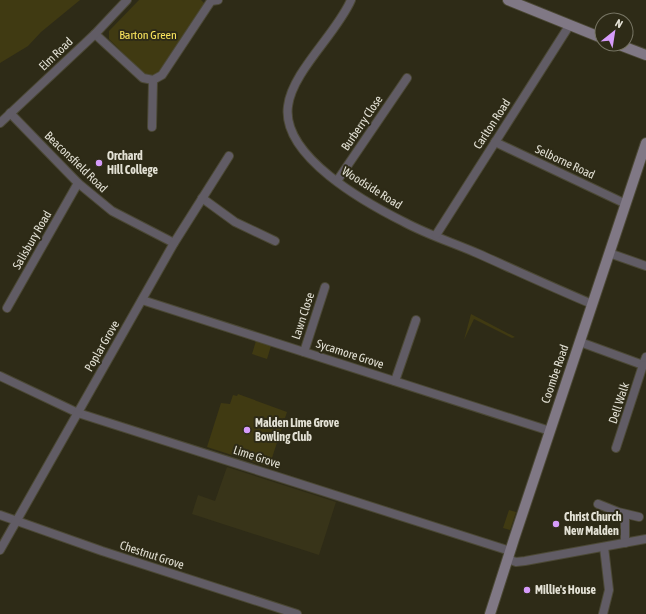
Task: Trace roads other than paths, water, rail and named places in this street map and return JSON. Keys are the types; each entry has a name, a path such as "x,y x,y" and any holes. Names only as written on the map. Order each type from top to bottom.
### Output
{"main road":[{"path":"511,1 594,35"},
{"path":"634,50 646,55"},
{"name":"Coombe Road","path":"490,614 646,143"}],"street":[{"name":"Elm Road","path":"0,123 95,34 127,0"},
{"path":"95,34 143,78 153,80 162,75 213,0"},
{"name":"Woodside Road","path":"351,0 295,85 288,106 289,126 301,148 336,181 361,198 405,223 436,235 592,304"},
{"name":"Carlton Road","path":"436,235 569,26"},
{"name":"Burberry Close","path":"336,181 407,78"},
{"path":"152,127 153,80"},
{"name":"Beaconsfield Road","path":"10,113 78,183 112,211 174,243"},
{"name":"Selborne Road","path":"495,142 626,204"},
{"name":"Poplar Grove","path":"0,550 174,243 229,156"},
{"name":"Salisbury Road","path":"6,308 78,183"},
{"path":"202,198 235,222 275,241"},
{"path":"609,253 646,266"},
{"name":"Lawn Close","path":"304,352 325,287"},
{"name":"Sycamore Grove","path":"142,300 550,431"},
{"path":"395,381 416,320"},
{"path":"580,342 643,365"},
{"name":"Dell Walk","path":"616,448 646,357"},
{"name":"Lime Grove","path":"0,376 78,413 509,555 516,562 646,539"},
{"path":"598,504 625,514 639,517"},
{"path":"625,514 625,543"},
{"name":"Chestnut Grove","path":"0,515 16,522 297,614"},
{"path":"603,614 609,590 604,547"}],"place":[{"name":"Orchard Hill College","path":"99,163"},
{"name":"Malden Lime Grove Bowling Club","path":"247,430"},
{"name":"Christ Church New Malden","path":"556,524"},
{"name":"Millie's House","path":"527,590"}],"park label":[{"name":"Barton Green","path":"148,35"}]}
